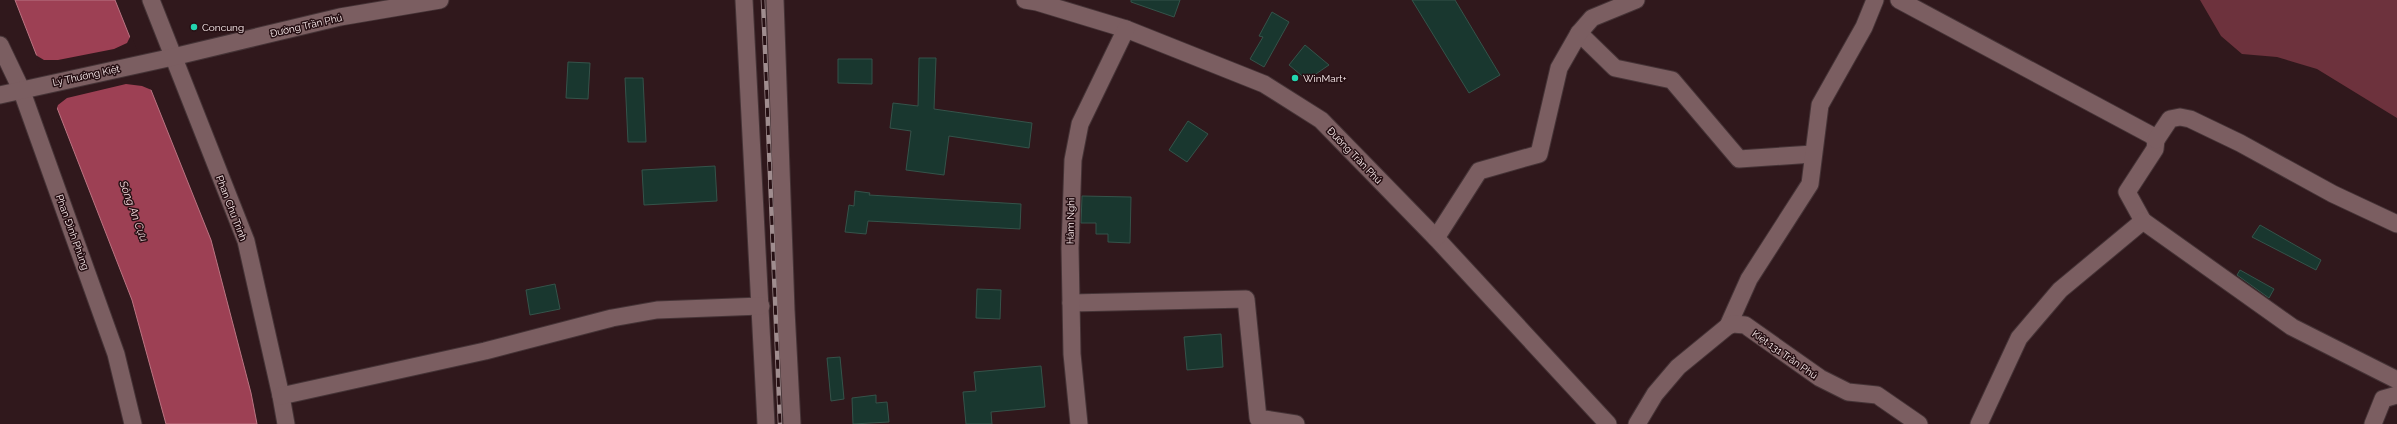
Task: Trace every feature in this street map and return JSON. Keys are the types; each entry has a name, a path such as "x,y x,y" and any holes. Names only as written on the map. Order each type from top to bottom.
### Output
{"street":[{"name":"Phan Chu Trinh","path":"152,0 246,241 282,396 286,424"},
{"name":"Đường Trần Phú","path":"173,57 340,17 440,0"},
{"path":"744,0 766,424"},
{"path":"775,0 786,310 792,424"},
{"path":"1436,238 1479,171 1539,154 1559,68 1579,32 1592,18 1636,0"},
{"path":"1637,424 1655,394 1678,366 1728,326 1749,279 1810,184 1820,105 1864,27 1875,0"},
{"path":"1899,0 2152,135 2156,140"},
{"name":"Đường Trần Phú","path":"1033,1 1126,29 1264,84 1290,98 1321,120 1436,238 1608,424"},
{"name":"Hàm Nghi","path":"1079,424 1072,354 1071,303 1070,201 1074,153 1080,124 1126,29"},
{"path":"1579,32 1615,68 1672,80 1739,159 1814,154"},
{"name":"Phan Đình Phùng","path":"0,45 21,90 116,354 132,424"},
{"name":"Lý Thường Kiệt","path":"0,95 173,57"},
{"path":"2397,224 2333,194 2240,143 2190,119 2180,117 2170,119 2156,140 2155,149 2127,192 2143,221 2292,326 2397,380"},
{"path":"1979,424 2019,338 2060,290 2143,221"},
{"path":"1071,303 1246,299 1258,418 1296,424"},
{"path":"282,396 485,351 612,318 657,310 761,306"},
{"name":"Kiệt 131 Trần Phú","path":"1728,326 1733,324 1745,325 1820,378 1848,392 1877,395 1919,424"},
{"path":"2373,424 2383,399 2397,395"}],"shaded area":[{"path":"2200,0 2397,0 2397,118 2317,69 2277,57 2242,54 2221,36"}],"water":[{"name":"Sông An Cựu","path":"15,0 115,0 211,240 251,393 257,424 166,424 132,300"}],"pier":[{"path":"131,35 154,91 142,86 126,84 67,98 58,105 56,111 34,54 44,60 58,60 114,49 127,43"}],"building":[{"path":"1131,0 1180,0 1174,17 1131,2"},
{"path":"1412,0 1455,0 1500,75 1469,93"},
{"path":"1272,12 1289,22 1264,67 1250,59 1263,37 1259,36"},
{"path":"1305,45 1329,65 1307,80 1289,65"},
{"path":"919,58 936,58 934,109 1032,123 1029,148 949,136 944,175 906,170 911,131 890,128 893,103 918,106"},
{"path":"838,59 872,59 872,84 838,83"},
{"path":"568,62 590,63 588,99 566,98"},
{"path":"625,78 643,78 646,142 628,142"},
{"path":"1188,121 1208,134 1187,162 1169,150"},
{"path":"715,166 717,201 644,205 642,170"},
{"path":"855,191 870,193 869,195 1021,204 1020,229 868,221 866,234 845,232 849,205 854,206"},
{"path":"1082,196 1131,197 1130,243 1108,242 1108,234 1096,234 1096,223 1081,223"},
{"path":"2260,225 2321,260 2316,270 2252,237"},
{"path":"2240,270 2274,289 2269,298 2237,275"},
{"path":"555,284 560,309 530,315 526,290"},
{"path":"977,289 1001,290 1000,319 976,318"},
{"path":"1221,334 1223,367 1187,370 1184,337"},
{"path":"840,357 844,399 831,401 827,358"},
{"path":"1041,366 1045,407 991,412 992,424 966,424 963,392 976,391 974,372"},
{"path":"876,395 876,403 887,402 889,422 853,424 852,398"}],"railway":[{"path":"763,0 780,424"}],"place":[{"name":"Concung","path":"194,27"},
{"name":"WinMart+","path":"1295,78"}]}
